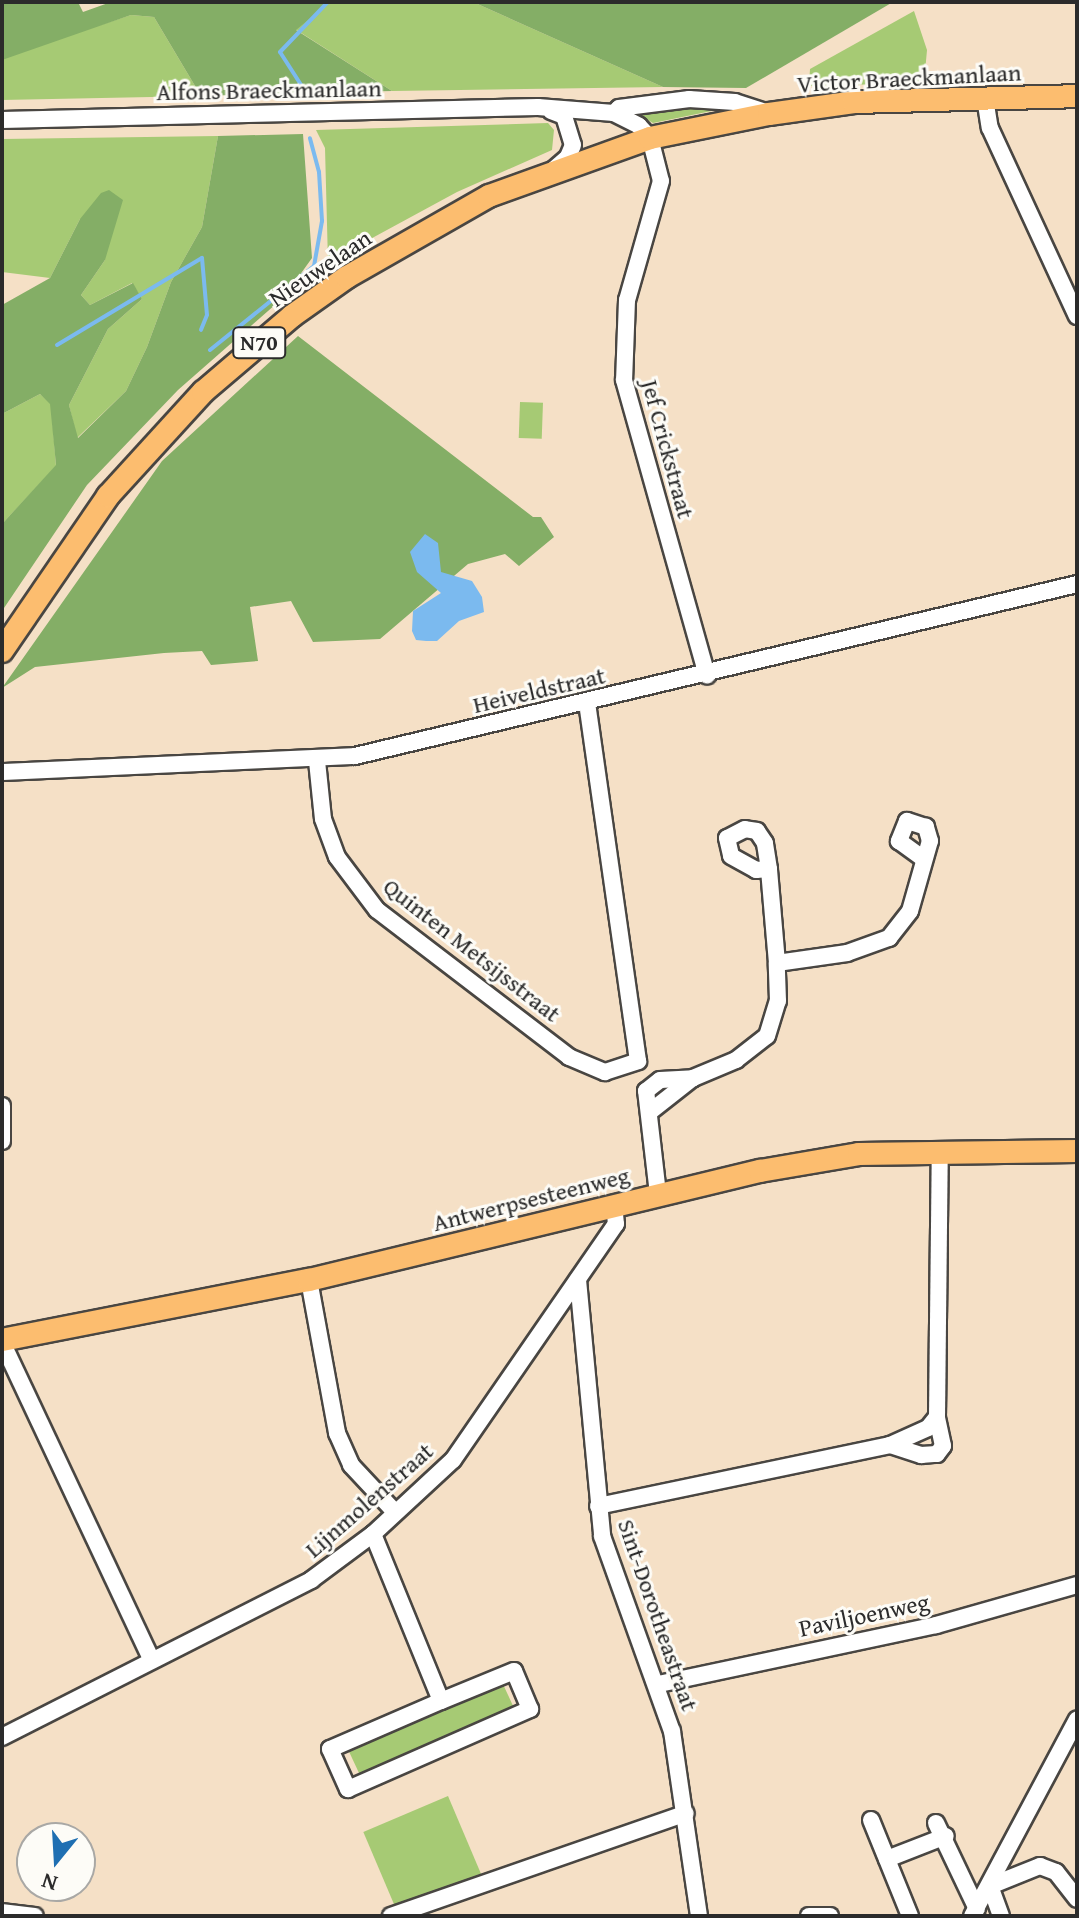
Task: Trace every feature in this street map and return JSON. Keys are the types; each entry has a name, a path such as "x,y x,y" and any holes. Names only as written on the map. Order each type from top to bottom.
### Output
{"main road":[{"name":"Victor Braeckmanlaan","path":"650,138 769,114 854,102 1077,96"},
{"name":"Nieuwelaan","path":"2,651 108,496 226,371 292,316 359,270 466,207 550,172 650,138"},
{"name":"Antwerpsesteenweg","path":"2,1341 309,1280 658,1194 859,1154 1077,1151"}],"street":[{"path":"985,98 990,128 1077,316"},
{"name":"Alfons Braeckmanlaan","path":"2,120 538,107 614,113 619,108 689,99 735,102 769,114"},
{"path":"538,107 564,116 570,128 568,157 550,172"},
{"path":"614,113 650,138"},
{"name":"Jef Crickstraat","path":"650,138 661,181 642,236 627,300 624,380 707,676"},
{"name":"Heiveldstraat","path":"2,772 317,761 587,704 1077,584"},
{"name":"Quinten Metsijsstraat","path":"317,761 323,819 337,857 377,910 569,1057 605,1072 638,1061 587,704"},
{"path":"777,963 847,953 889,938 910,911 922,858"},
{"path":"651,1111 693,1078 736,1060 767,1036 778,1001 769,869"},
{"path":"658,1194 651,1111 646,1091 660,1080 693,1078"},
{"path":"2,1106 2,1141"},
{"path":"890,1445 921,1455 937,1454 943,1446 937,1417 940,1151"},
{"name":"Lijnmolenstraat","path":"2,1737 151,1658 311,1580 373,1534 453,1460 616,1224 614,1205"},
{"path":"309,1280 337,1433 351,1465 395,1512"},
{"name":"Sint-Dorotheastraat","path":"578,1280 602,1536 659,1684 686,1813 699,1916"},
{"path":"2,1341 151,1658"},
{"path":"598,1506 890,1445 918,1435 937,1417"},
{"path":"373,1534 441,1701"},
{"name":"Paviljoenweg","path":"659,1684 936,1625 1074,1587"},
{"path":"514,1671 530,1709 348,1789 330,1749 441,1701 514,1671"},
{"path":"975,1912 1077,1719"},
{"path":"391,1916 686,1813"},
{"path":"871,1820 910,1916"},
{"path":"887,1859 941,1830 975,1912"},
{"path":"990,1886 1040,1866 1056,1872 1077,1899"},
{"path":"990,1886 1001,1916"},
{"path":"2,1912 35,1916"},
{"path":"809,1916 830,1916"}],"green space":[{"path":"2,2 78,2 83,12 111,2 330,2 296,30 392,91 201,96 154,17 131,15 2,60"},
{"path":"330,2 473,2 663,87 392,91 295,29"},
{"path":"473,2 893,2 746,88 663,87"},
{"path":"914,11 927,50 924,83 809,86 810,69"},
{"path":"131,15 154,17 201,96 2,100 2,60 9,55"},
{"path":"689,103 731,107 653,123 631,110"},
{"path":"548,123 554,130 552,150 457,192 328,262 325,148 316,130"},
{"path":"303,134 312,258 284,297 178,390 87,485 2,611 2,524 56,465 50,404 40,394 2,414 2,305 50,278 80,219 101,193 109,190 123,200 105,260 81,295 90,305 133,283 142,299 108,329 69,405 78,438 126,391 147,347 171,282 202,227 218,136"},
{"path":"218,136 202,227 171,282 147,347 126,391 77,438 69,405 108,329 142,299 132,283 90,305 81,295 105,260 80,219 50,278 2,272 2,139"},
{"path":"298,336 533,517 541,517 554,537 519,566 505,554 468,564 380,639 313,642 291,601 250,607 258,661 211,665 202,651 164,653 35,667 2,688 162,461"},
{"path":"40,394 51,404 56,466 2,524 2,414"},
{"path":"520,402 543,403 542,439 519,438"},
{"path":"501,1680 516,1712 364,1783 349,1751"},
{"path":"448,1796 482,1875 397,1911 363,1832"}],"water":[{"path":"425,534 438,543 441,572 472,581 482,597 484,612 459,621 437,641 416,640 412,631 413,611 441,593 417,572 410,552"}],"waterway":[{"path":"305,91 280,52 328,2"},
{"path":"210,350 314,266 322,221 319,172 310,138"},
{"path":"57,345 202,258 207,315 201,330"}]}
